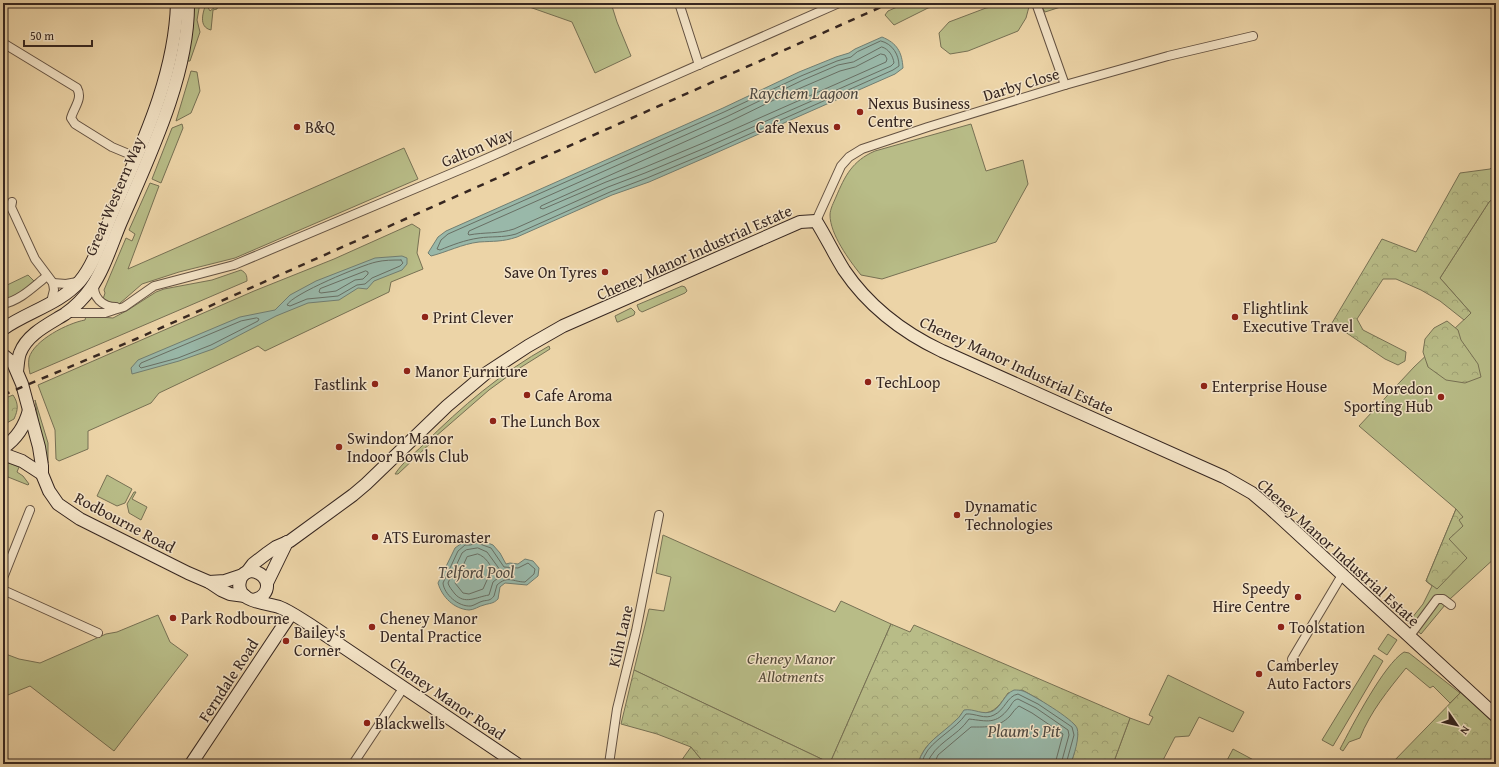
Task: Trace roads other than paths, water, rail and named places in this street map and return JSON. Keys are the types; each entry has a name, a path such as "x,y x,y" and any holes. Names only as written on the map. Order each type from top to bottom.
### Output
{"street":[{"name":"Great Western Way","path":"3,329 73,288 80,281 92,260 136,157 158,100 170,60 176,26 177,3"},
{"name":"Great Western Way","path":"17,371 20,353 25,343 33,334 66,313 80,301 95,280 147,161 173,90 185,41 188,3"},
{"path":"679,3 699,65"},
{"name":"Galton Way","path":"66,313 105,313 124,307 154,286 234,265 476,164 839,3"},
{"path":"1036,3 1065,85"},
{"name":"Darby Close","path":"816,221 841,166 857,151 874,144 1065,85 1168,56 1253,36"},
{"path":"3,43 77,88 79,99 71,118 75,124 112,146 136,157"},
{"path":"12,202 11,208 35,259 50,280 54,290 51,302"},
{"name":"Cheney Manor Industrial Estate","path":"245,573 260,558 276,547 287,542 340,505 366,484 431,420 485,374 528,346 563,326 800,222 816,221 844,269 858,288 878,310 899,327 942,352 1237,484 1263,502 1496,716"},
{"path":"3,304 11,302 50,280 66,284 80,281"},
{"path":"95,280 94,292 101,302 108,307 124,307"},
{"path":"3,355 13,363 17,371"},
{"name":"Rodbourne Road","path":"17,371 25,394 41,458 42,474 55,500 73,515 180,570 209,582 230,594 249,598"},
{"path":"3,448 11,442 21,429 27,418 29,410"},
{"path":"3,454 22,461 42,474"},
{"path":"3,578 30,510"},
{"name":"Kiln Lane","path":"609,764 616,716 638,625 659,515"},
{"name":"Cheney Manor Industrial Estate","path":"267,586 287,542"},
{"path":"209,582 225,580 245,573 254,571 261,574 265,578 267,586 261,597 249,598 239,587 240,580 245,573"},
{"path":"1292,659 1342,575"},
{"name":"Cheney Manor Road","path":"267,586 279,607"},
{"path":"3,590 98,633"},
{"name":"Cheney Manor Road","path":"249,598 263,604 279,607 291,614 404,687 517,764"},
{"path":"1409,637 1437,600 1440,598 1443,599 1451,605"},
{"name":"Ferndale Road","path":"191,764 291,614"},
{"path":"353,764 404,687"}],"water":[{"name":"Raychem Lagoon","path":"882,37 895,45 900,53 903,68 895,74 649,182 612,195 512,239 473,243 431,256 428,253 438,237 446,231 723,108 799,72 849,53"},
{"path":"402,256 407,258 407,264 402,270 374,281 367,289 358,288 339,300 308,303 276,316 213,349 179,361 132,374 131,368 138,360 240,317 275,310 290,295 316,281 375,258"},
{"name":"Telford Pool","path":"478,539 493,545 500,553 506,564 518,564 525,559 533,561 539,568 538,576 527,585 505,583 500,587 498,599 495,602 469,610 458,607 449,601 442,593 438,583 455,548 466,540 469,542"},
{"name":"Plaum's Pit","path":"1014,690 1023,691 1035,697 1061,713 1074,724 1077,728 1078,736 1070,764 918,764 924,750 929,744 957,719 964,710 986,713 993,711 1008,694"}],"railway":[{"path":"3,395 136,339 890,3"}],"place":[{"name":"Nexus Business Centre","path":"860,112"},
{"name":"B&Q","path":"297,127"},
{"name":"Cafe Nexus","path":"837,127"},
{"name":"Save On Tyres","path":"605,272"},
{"name":"Print Clever","path":"425,317"},
{"name":"Flightlink Executive Travel","path":"1235,317"},
{"name":"Manor Furniture","path":"407,371"},
{"name":"TechLoop","path":"868,382"},
{"name":"Fastlink","path":"375,384"},
{"name":"Enterprise House","path":"1204,386"},
{"name":"Cafe Aroma","path":"527,395"},
{"name":"Moredon Sporting Hub","path":"1441,397"},
{"name":"The Lunch Box","path":"493,421"},
{"name":"Swindon Manor Indoor Bowls Club","path":"339,447"},
{"name":"Dynamatic Technologies","path":"957,515"},
{"name":"ATS Euromaster","path":"375,537"},
{"name":"Speedy Hire Centre","path":"1298,597"},
{"name":"Park Rodbourne","path":"173,618"},
{"name":"Cheney Manor Dental Practice","path":"372,627"},
{"name":"Toolstation","path":"1281,627"},
{"name":"Bailey's Corner","path":"286,641"},
{"name":"Camberley Auto Factors","path":"1259,674"},
{"name":"Blackwells","path":"367,723"}],"park label":[{"name":"Cheney Manor Allotments","path":"791,667"}]}
